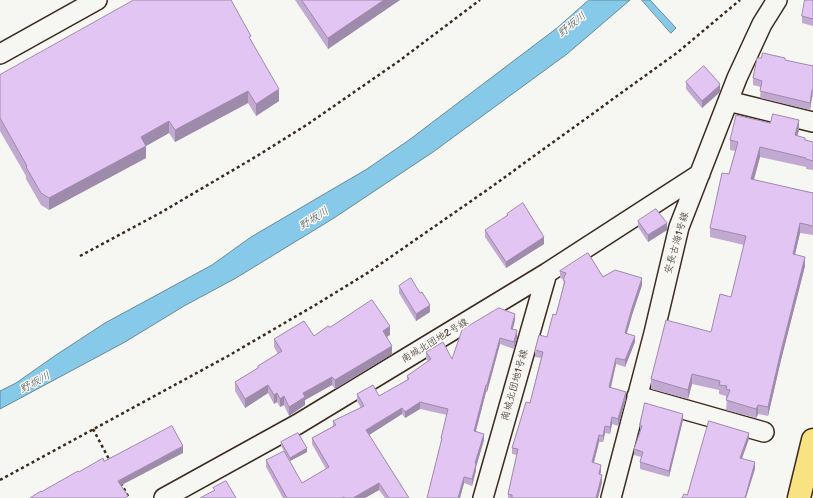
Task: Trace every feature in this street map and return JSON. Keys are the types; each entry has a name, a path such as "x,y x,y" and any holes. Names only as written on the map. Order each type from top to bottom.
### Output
{"main road":[{"path":"799,498 813,440"}],"street":[{"path":"0,54 97,0"},
{"name":"安長古海1号線","path":"611,498 654,333 679,228 728,101 760,30 777,0"},
{"path":"728,101 813,122"},
{"name":"南城北団地2号線","path":"164,498 298,424 547,273 700,174"},
{"name":"南城北団地1号線","path":"483,498 547,273"},
{"path":"637,396 764,432"}],"path":[{"path":"80,256 160,213 308,124 399,61 480,0"},
{"path":"0,480 228,356 317,304 368,272 487,190 678,52 740,0"},
{"path":"94,429 111,464"},
{"path":"118,477 129,498"}],"water":[{"name":"野坂川","path":"589,0 630,0 567,54 433,152 334,218 236,278 184,306 125,342 0,409 0,391 16,383 105,323 212,265 251,237 367,169 409,140 557,28"},
{"path":"642,0 650,0 676,28 671,33"}],"building":[{"path":"134,0 231,0 251,36 249,37 279,89 256,104 248,91 175,130 169,121 141,137 146,146 49,198 41,193 0,118 0,75"},
{"path":"302,0 384,0 328,38"},
{"path":"805,0 813,0 813,19 802,16"},
{"path":"763,53 785,58 785,60 813,66 813,90 810,103 760,91 762,81 753,78 757,58 761,58"},
{"path":"704,66 720,84 702,101 686,82"},
{"path":"773,114 799,120 795,135 813,142 813,161 760,147 751,179 813,193 813,226 800,223 793,254 805,257 768,407 758,405 756,409 726,400 730,390 726,389 727,386 719,385 720,381 692,374 688,390 651,379 666,320 711,332 720,294 731,297 746,236 710,228 722,173 729,174 738,142 730,140 736,115 770,123"},
{"path":"523,203 544,237 506,262 485,230"},
{"path":"656,209 667,223 648,235 638,221"},
{"path":"588,253 603,277 615,270 642,278 625,333 635,336 625,360 616,358 609,387 626,392 618,419 612,417 610,427 605,426 603,436 599,435 592,462 601,465 599,474 602,475 596,498 512,498 512,495 508,494 518,449 512,448 526,402 530,403 543,352 535,350 539,335 547,337 553,314 556,315 565,281 563,280 566,273 560,271"},
{"path":"411,278 420,293 422,292 430,305 416,314 399,286"},
{"path":"372,300 390,326 383,331 392,346 335,380 332,377 303,393 305,397 289,407 284,396 280,399 277,393 274,395 268,385 245,399 235,382 282,351 274,339 304,321 314,336"},
{"path":"499,308 515,314 511,329 517,330 514,342 500,338 474,431 484,434 475,463 472,479 464,477 458,498 427,498 448,409 420,402 405,412 402,408 366,430 409,498 389,498 379,483 353,498 287,498 266,460 284,451 302,483 329,467 312,438 336,425 333,421 364,406 357,394 373,385 379,396 409,379 407,376 431,359 426,352 443,342 452,359 462,330"},
{"path":"645,403 683,414 669,471 640,462 643,452 634,449 642,426 640,425"},
{"path":"709,421 749,433 740,458 755,462 745,498 682,498 684,494 687,495"},
{"path":"172,426 183,446 118,481 128,496 125,498 30,498 103,458 104,461"},
{"path":"298,433 307,448 290,458 281,442"},
{"path":"226,481 236,498 200,498 215,490 213,488"}]}
